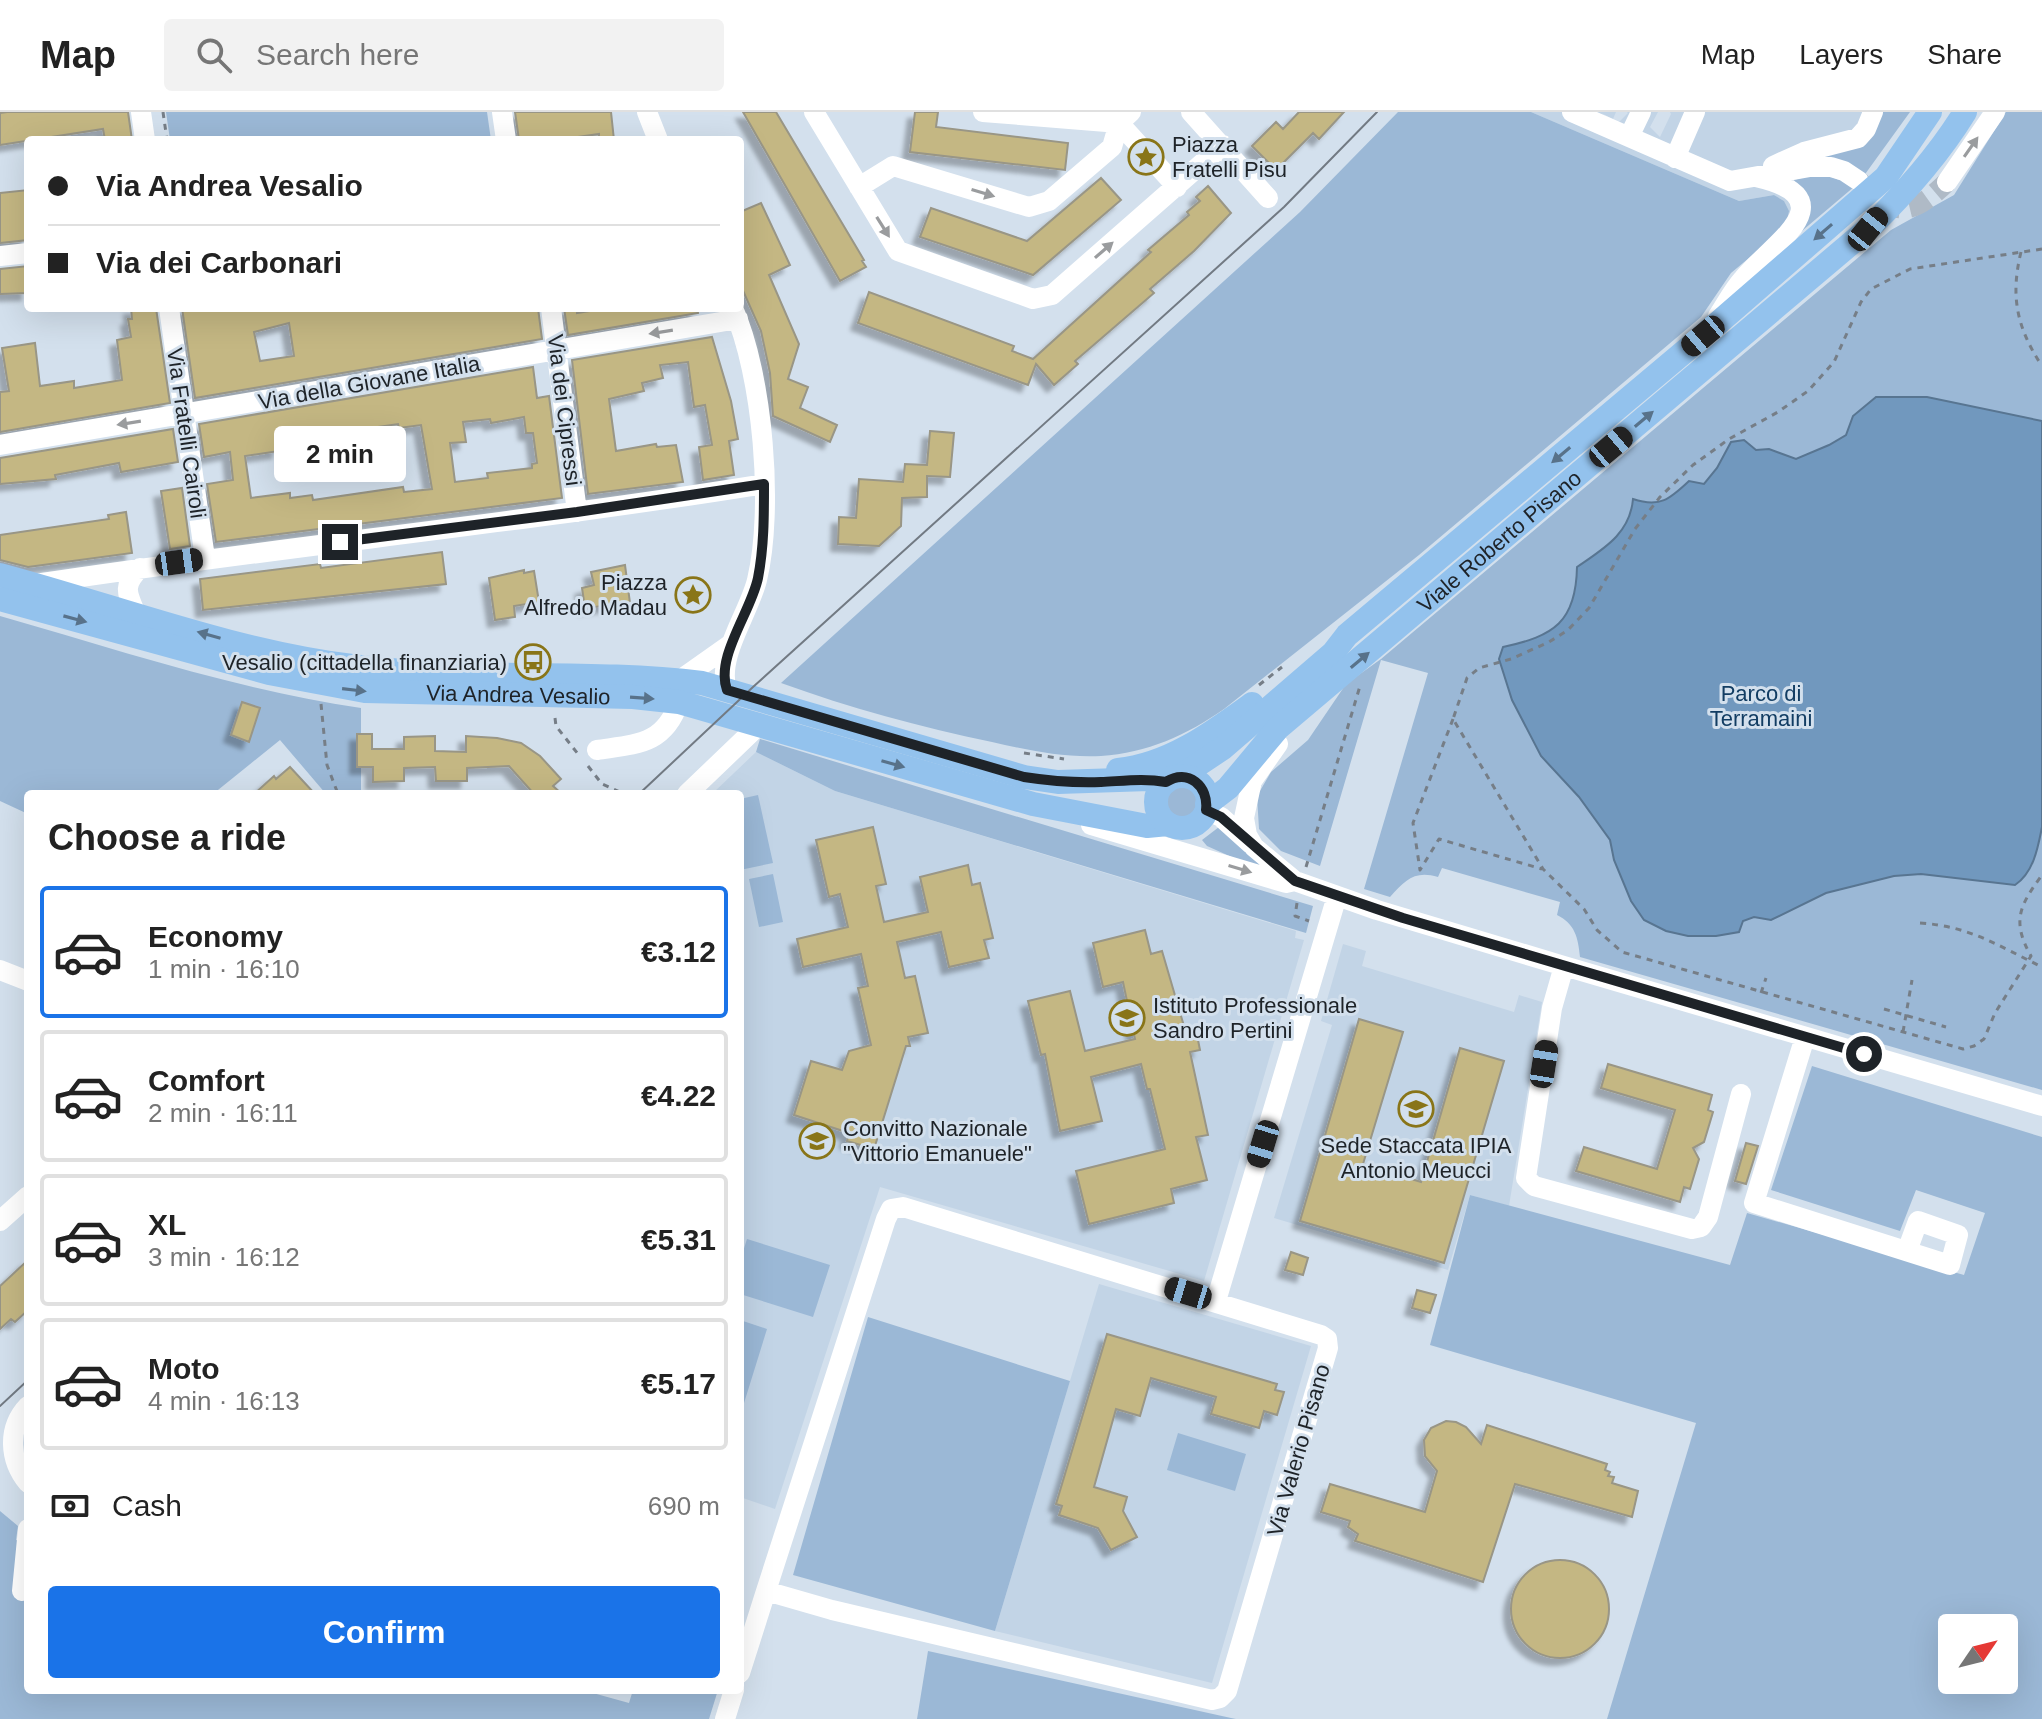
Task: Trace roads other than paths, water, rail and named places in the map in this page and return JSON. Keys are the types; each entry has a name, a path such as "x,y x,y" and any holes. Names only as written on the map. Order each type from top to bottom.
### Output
{"main road":[{"name":"Viale Roberto Pisano","path":"1173,779 1223,748 1333,653 1347,635 1703,336 1886,177 1930,112"},
{"name":"Viale Roberto Pisano","path":"1207,807 1228,788 1278,728 1868,229 1911,188 1965,112"},
{"name":"Via Andrea Vesalio","path":"0,575 239,643 350,666 395,671 655,677 758,726 1033,804 1147,826 1172,826"},
{"name":"Via Andrea Vesalio","path":"0,599 269,673 339,688 381,692 633,697 680,691 727,690 1024,777 1058,782 1173,779"},
{"name":"Viale Roberto Pisano","path":"1196,743 1257,701 1324,645 1347,635"},
{"name":"Via Andrea Vesalio","path":"976,762 1098,772 1126,769 1166,757 1196,743"},
{"path":"1173,779 1196,781 1203,787 1207,807 1197,823 1189,827 1172,826 1158,812 1156,804 1160,789 1173,779"}],"street":[{"path":"141,112 144,136"},
{"path":"502,112 505,136"},
{"path":"647,112 656,136"},
{"path":"814,112 898,251 1033,299 1052,295 1223,145"},
{"path":"983,112 1122,116"},
{"path":"1191,112 1268,198"},
{"path":"1572,112 1730,181 1810,167 1831,167 1859,181"},
{"path":"1629,137 1641,112"},
{"path":"1675,158 1695,112"},
{"path":"1756,177 1785,159 1858,138 1866,129 1873,112"},
{"path":"1868,229 1916,170 1951,112"},
{"path":"1947,182 1995,112"},
{"path":"859,187 893,166 1029,207 1049,201 1112,147 1122,116"},
{"path":"1122,116 1177,187"},
{"path":"1703,336 1742,279 1787,237 1800,215 1799,203 1793,192 1783,185 1756,177"},
{"path":"0,256 24,253"},
{"name":"Via Fratelli Cairoli","path":"170,312 205,558"},
{"name":"Via dei Cipressi","path":"552,312 577,512"},
{"path":"727,690 723,678 731,644 742,625 757,580 765,529 763,440 744,337 735,314"},
{"name":"Via della Giovane Italia","path":"0,445 557,350 735,314"},
{"path":"33,584 205,558 577,512 764,484"},
{"path":"136,614 127,593 129,579 140,568"},
{"path":"597,750 634,745 659,735 672,721 680,691 731,644"},
{"path":"1254,847 1247,835 1244,818 1252,781 1300,710"},
{"path":"691,790 758,726"},
{"name":"Via Andrea Vesalio","path":"1033,804 1044,812 2042,1106"},
{"name":"Via Andrea Vesalio","path":"1207,807 1298,886"},
{"path":"1172,826 1200,857"},
{"path":"1216,1301 1337,896"},
{"path":"1564,966 1552,1008 1526,1178 1534,1186 1692,1229 1701,1227 1708,1217 1741,1094"},
{"path":"0,970 24,979"},
{"path":"1805,1037 1754,1203 1907,1251"},
{"path":"0,1221 24,1200"},
{"name":"Via Valerio Pisano","path":"903,1207 1216,1301 1321,1335 1327,1339 1328,1348 1227,1691 1220,1698 1196,1697 832,1610 766,1591 891,1209 903,1207"},
{"path":"24,1413 13,1431 13,1454 24,1478"},
{"path":"22,1591 24,1570"},
{"path":"744,1660 766,1591"},
{"path":"725,1719 733,1694"}],"tunnel":[{"path":"1859,181 1882,201 1902,208 1923,202 1947,182"}],"tram line":[{"path":"643,790 1284,207 1377,112"},
{"path":"0,1406 24,1384"}],"place":[{"name":"Piazza Fratelli Pisu","path":"1146,157"},
{"name":"Piazza Alfredo Madau","path":"693,595"},
{"name":"Vesalio (cittadella finanziaria)","path":"533,662"},
{"name":"Istituto Professionale Sandro Pertini","path":"1127,1018"},
{"name":"Sede Staccata IPIA Antonio Meucci","path":"1416,1109"},
{"name":"Convitto Nazionale \"Vittorio Emanuele\"","path":"817,1141"}],"park label":[{"name":"Parco di Terramaini","path":"1761,706"}]}
